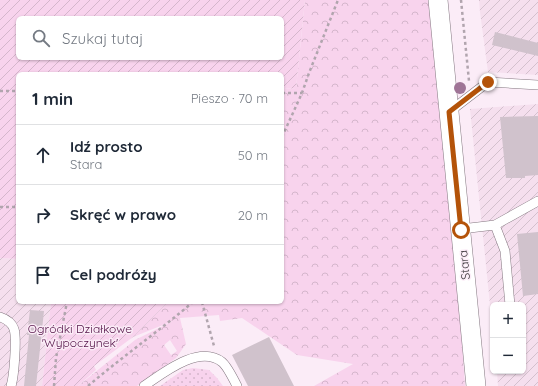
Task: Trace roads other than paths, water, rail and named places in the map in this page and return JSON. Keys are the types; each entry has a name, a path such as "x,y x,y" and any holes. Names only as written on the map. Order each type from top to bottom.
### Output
{"street":[{"name":"Stara","path":"438,0 476,386"}],"lane":[{"path":"449,112 488,82 538,85"},
{"path":"461,230 495,225 538,201"},
{"path":"495,225 504,251 510,302"},
{"path":"0,317 8,320 14,329 15,349 13,380 11,386"},
{"path":"144,386 181,361 196,357 210,357 222,363 237,386"}],"park label":[{"name":"Ogródki Działkowe 'Wypoczynek'","path":"80,335"}]}
